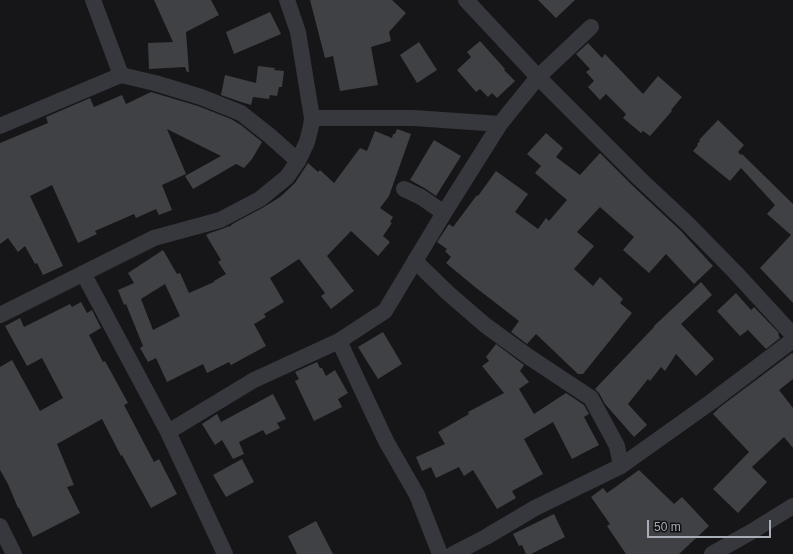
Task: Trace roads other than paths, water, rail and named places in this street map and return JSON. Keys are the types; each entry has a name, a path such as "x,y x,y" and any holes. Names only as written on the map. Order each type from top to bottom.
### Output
{"street":[{"path":"92,0 121,75"},
{"path":"0,315 154,238 220,220 260,199 287,177 298,161 307,142 312,118 298,32 287,0"},
{"path":"466,0 538,77 640,180 735,272 793,335"},
{"path":"168,432 254,380 339,342 385,311 444,212 500,124 538,77 591,27"},
{"path":"0,126 121,75 155,83 201,97 241,113 298,161"},
{"path":"312,118 414,118 500,124"},
{"path":"404,189 421,197 444,212"},
{"path":"415,261 448,293 485,325 529,357 591,398 617,446 621,466"},
{"path":"83,273 168,432 225,554"},
{"path":"453,554 486,538 535,508 621,466 711,402 793,340"},
{"path":"339,342 386,441 417,495 440,554"},
{"path":"712,554 793,506"},
{"path":"0,526 14,554"}]}
